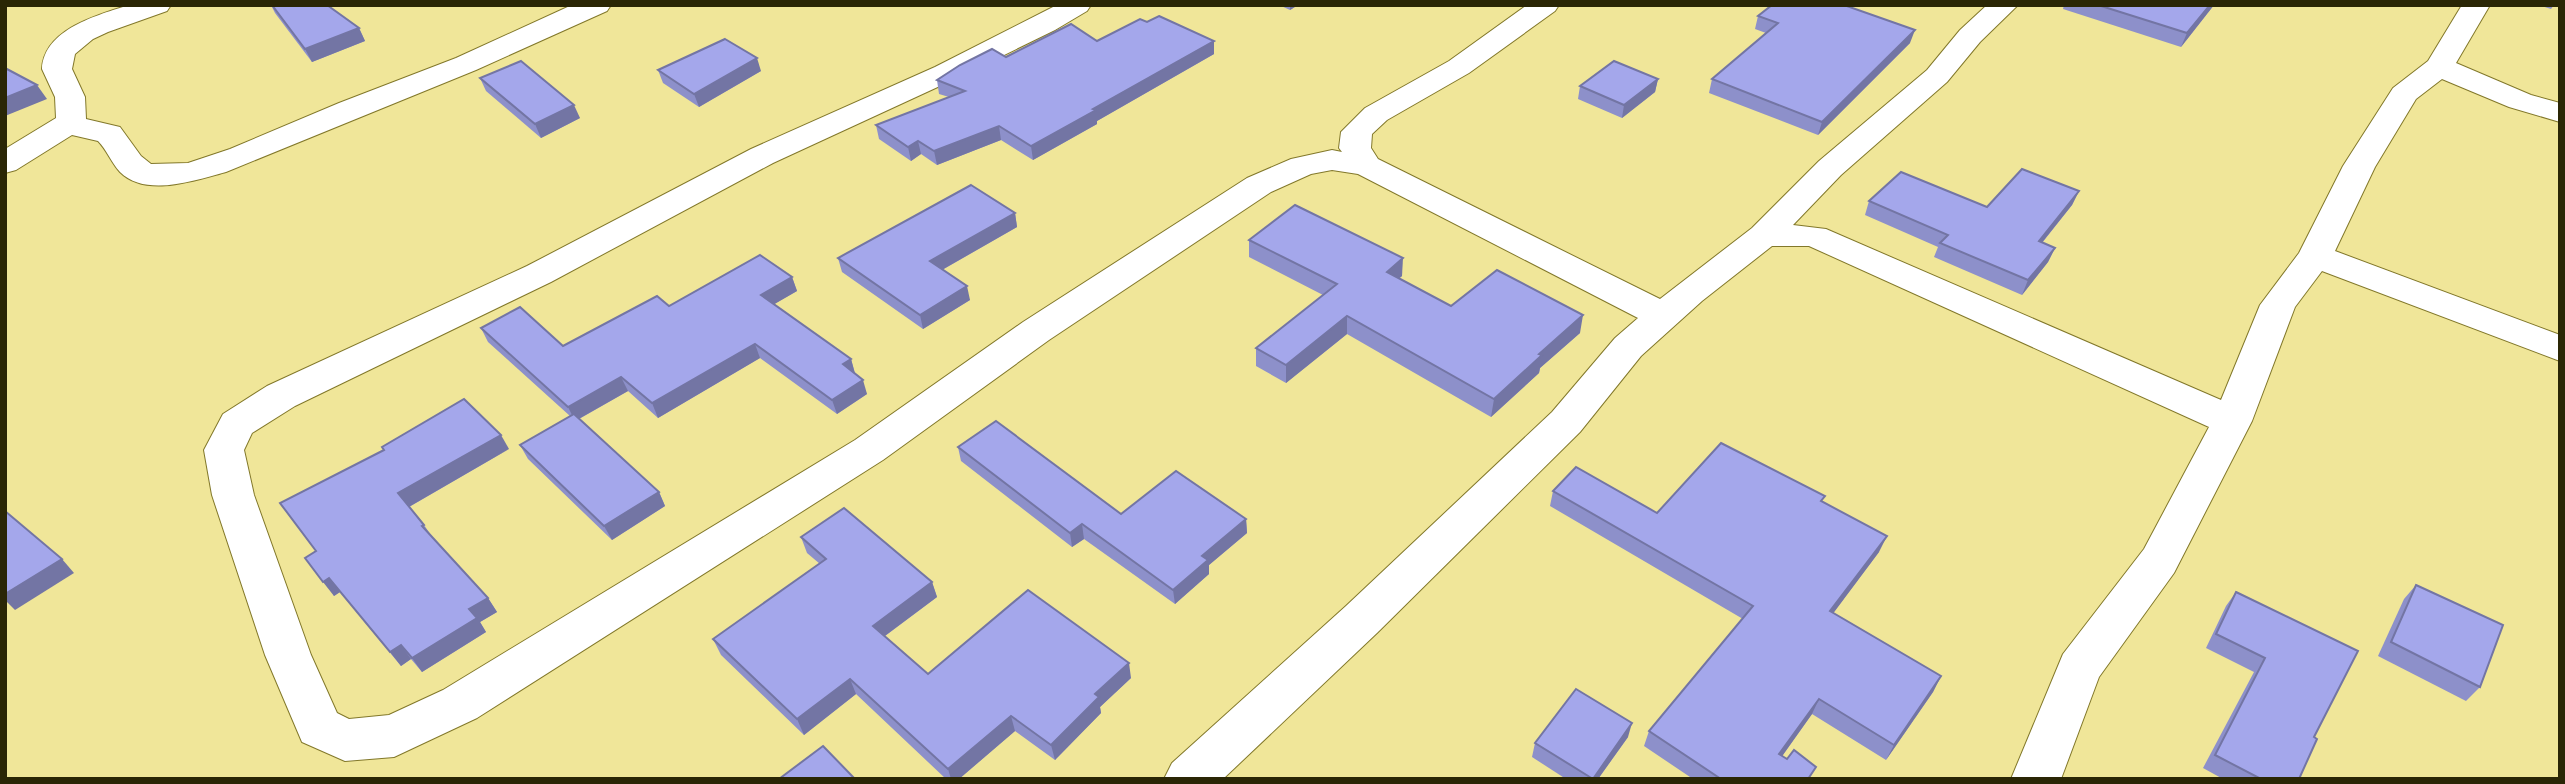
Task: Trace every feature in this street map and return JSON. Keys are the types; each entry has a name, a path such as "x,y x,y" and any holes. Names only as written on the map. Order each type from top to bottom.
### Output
{"street":[{"path":"157,5 86,31 72,39 60,54 57,65 60,80 70,95 71,122 78,129 106,131 116,139 125,159 137,170 149,175 196,169 273,144 343,112 467,64 597,5"},
{"path":"1077,5 945,73 762,156 539,274 281,396 237,424 224,450 233,495 288,655 320,727 345,740 394,736 460,704 869,450 1036,331 1259,185 1302,166 1332,160 1367,166 1663,316"},
{"path":"1367,166 1355,148 1357,132 1376,114 1459,67 1545,5"},
{"path":"1189,779 1362,619 1566,422 1628,347 1663,316 1790,227 1830,168 1937,76 1970,36 2004,5"},
{"path":"2036,779 2079,668 2158,561 2232,421 2278,305 2315,256 2359,166 2404,94 2439,67 2476,5"},
{"path":"2439,67 2520,101 2560,113"},
{"path":"5,163 71,122"},
{"path":"1790,227 2232,421"},
{"path":"2315,256 2560,349"}],"building":[{"path":"272,5 327,5 359,28 305,49"},
{"path":"1772,5 1844,5 1915,30 1822,122 1712,79 1778,23 1758,16"},
{"path":"2098,5 2210,5 2187,33"},
{"path":"1159,16 1214,41 1031,146 999,126 934,151 918,141 908,147 876,125 965,91 937,80 992,49 1006,57 1071,24 1097,41 1140,19 1147,22"},
{"path":"725,39 757,58 694,94 658,70"},
{"path":"521,61 574,105 535,124 480,78"},
{"path":"1614,61 1658,79 1624,105 1580,86"},
{"path":"5,68 37,85 5,98"},
{"path":"2022,169 2079,191 2039,241 2055,248 2028,280 1940,243 1948,235 1869,201 1901,172 1987,207"},
{"path":"971,185 1015,213 930,261 967,286 920,315 838,258"},
{"path":"1295,205 1403,258 1387,272 1451,306 1497,270 1583,315 1494,399 1347,316 1286,365 1256,348 1337,284 1249,240"},
{"path":"760,255 792,277 761,295 851,359 843,364 863,380 832,400 755,344 652,403 621,377 568,407 481,328 520,307 563,346 657,296 669,306"},
{"path":"464,399 501,435 398,493 424,525 422,526 488,598 469,609 477,618 412,658 401,645 390,652 329,578 323,582 305,558 316,551 280,503 384,450 382,447"},
{"path":"574,414 659,492 604,526 520,445"},
{"path":"996,421 1121,514 1176,471 1246,519 1202,556 1208,560 1173,590 1082,524 1070,533 958,447"},
{"path":"1721,443 1825,496 1821,501 1887,536 1830,611 1941,676 1894,745 1819,699 1779,754 1787,759 1794,750 1816,767 1808,779 1721,779 1649,731 1753,606 1553,491 1576,467 1657,513"},
{"path":"844,508 932,582 873,626 928,674 1028,590 1129,663 1095,694 1099,697 1051,745 1011,716 948,769 850,679 797,719 713,639 826,559 801,537"},
{"path":"5,511 62,559 5,594"},
{"path":"2416,585 2503,625 2480,687 2391,642"},
{"path":"2236,592 2358,651 2314,737 2317,739 2299,779 2261,779 2215,755 2265,658 2216,634"},
{"path":"1576,689 1632,723 1593,779 1535,743"},
{"path":"823,746 855,779 779,779"}]}
